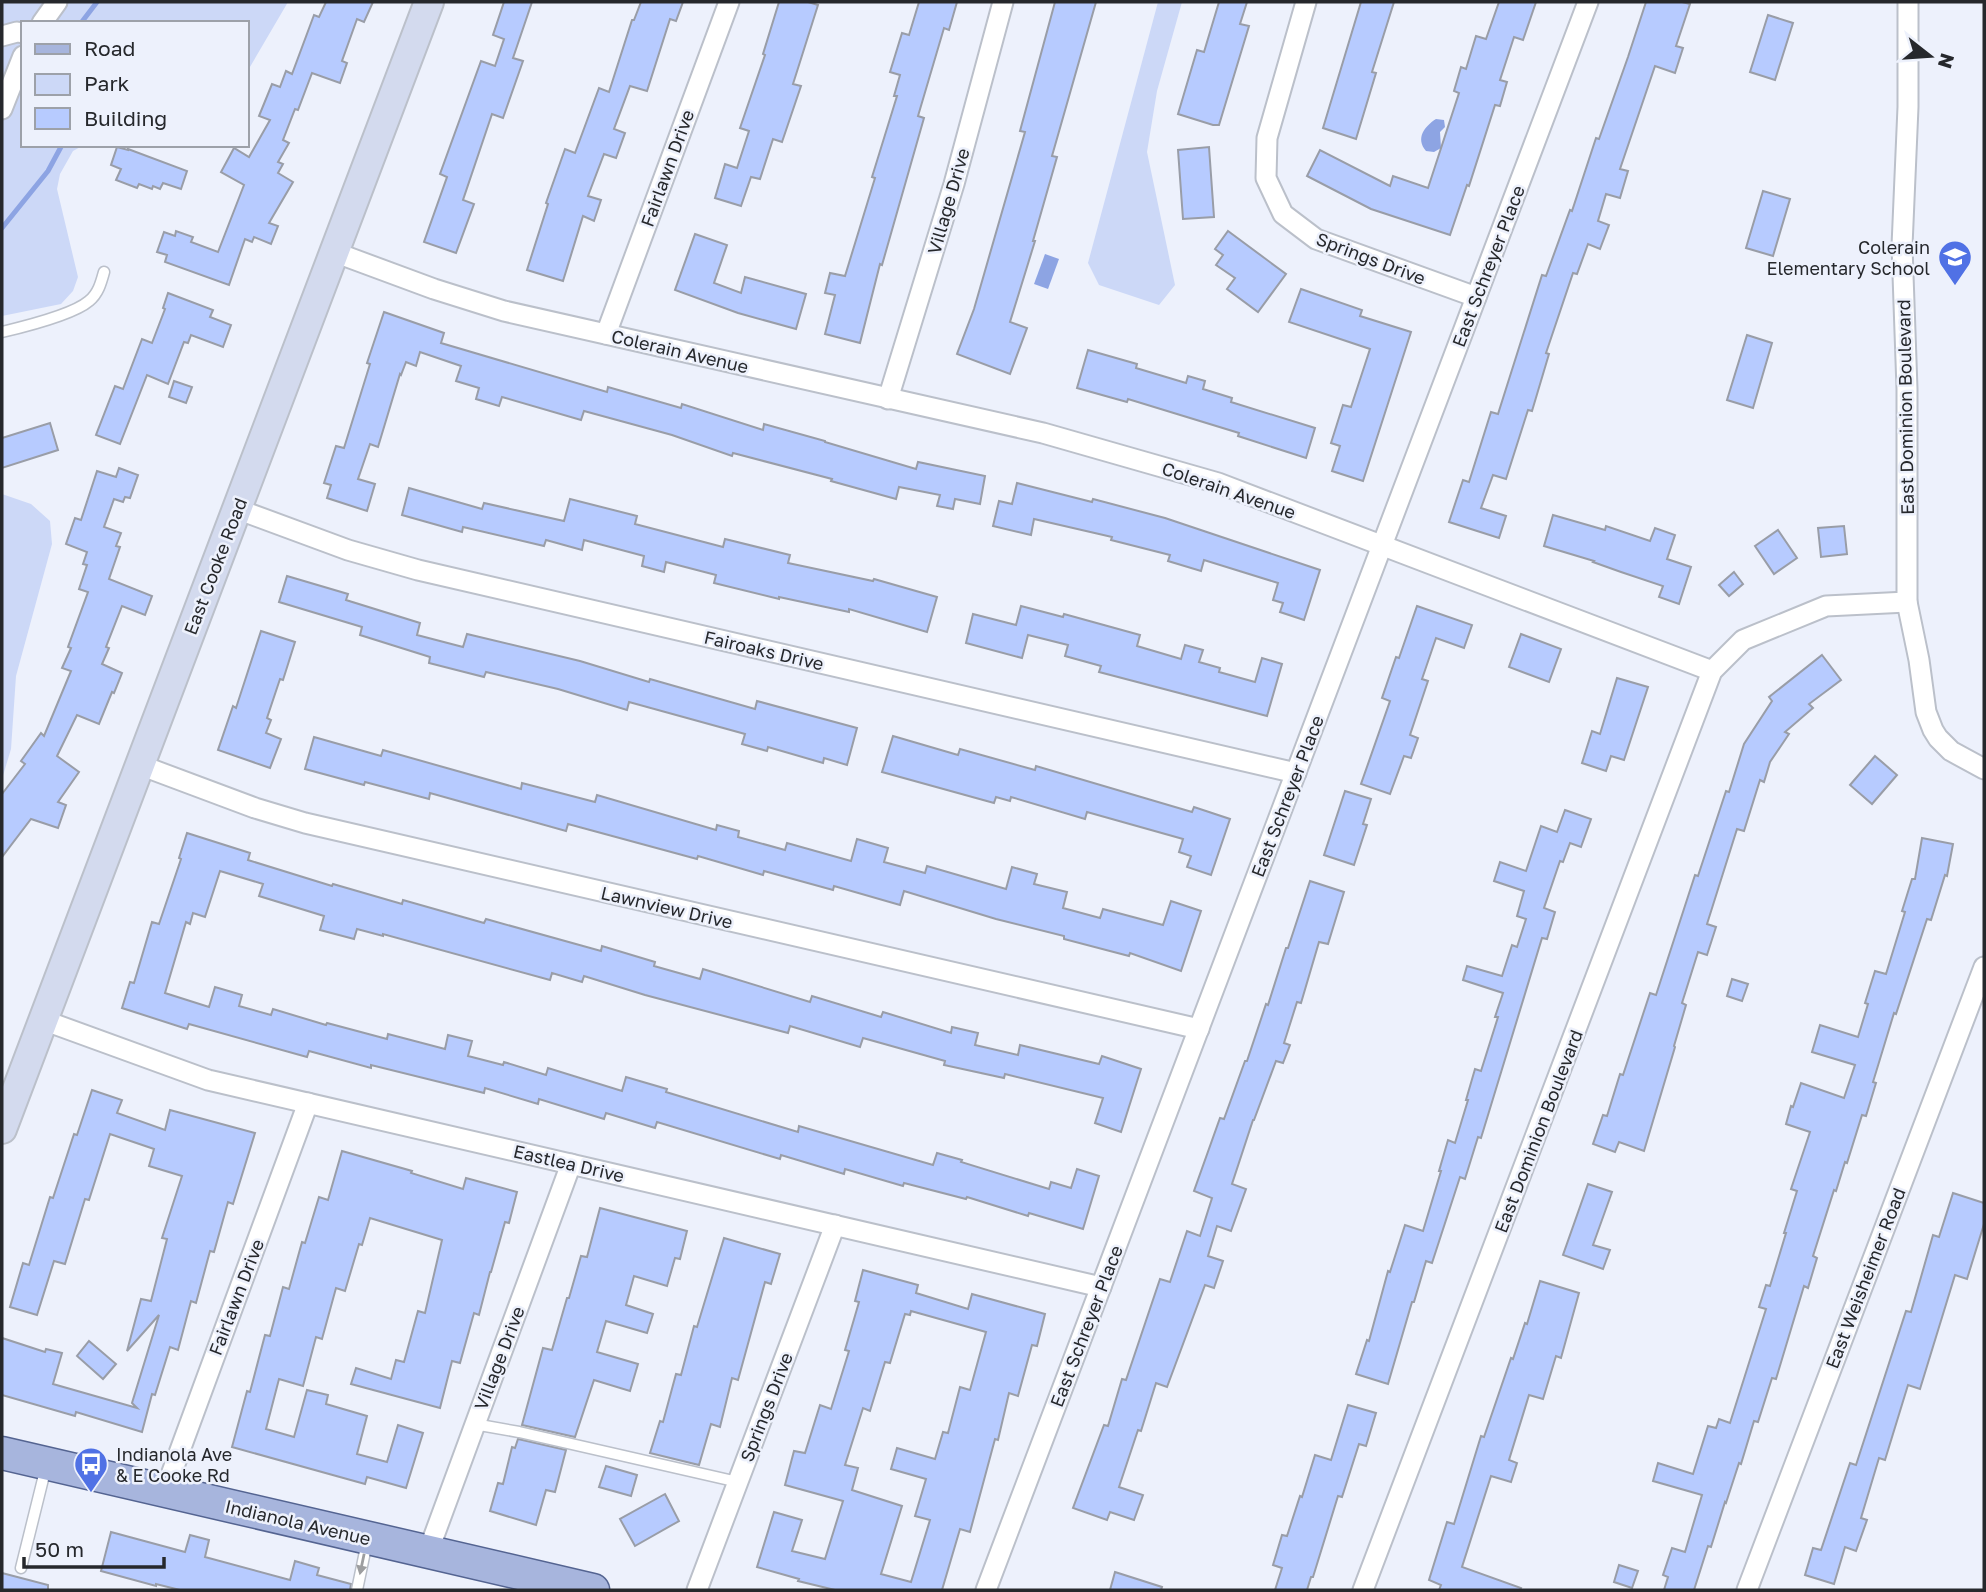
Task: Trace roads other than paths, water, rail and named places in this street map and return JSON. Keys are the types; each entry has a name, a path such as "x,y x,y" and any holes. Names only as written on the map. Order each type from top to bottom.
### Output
{"main road":[{"name":"East Cooke Road","path":"2,1129 429,2"},
{"name":"Indianola Avenue","path":"2,1453 428,1552 502,1575 593,1590"}],"street":[{"path":"43,21 57,2"},
{"name":"Fairlawn Drive","path":"606,334 729,2"},
{"name":"Village Drive","path":"888,398 954,184 1003,2"},
{"name":"Springs Drive","path":"1306,2 1267,138 1266,178 1283,214 1316,239 1476,297"},
{"name":"East Schreyer Place","path":"986,1590 1588,2"},
{"name":"East Dominion Boulevard","path":"1907,602 1907,389 1902,246 1908,107 1908,2"},
{"path":"2,36 21,33"},
{"path":"2,109 21,61"},
{"name":"Colerain Avenue","path":"334,251 434,289 504,311 1042,433 1218,483 1712,671"},
{"name":"Fairoaks Drive","path":"237,509 348,550 418,570 1296,774"},
{"path":"1712,671 1743,640 1826,606 1907,602 1926,712 1933,730 1951,751 1984,769"},
{"name":"East Dominion Boulevard","path":"1363,1590 1712,671"},
{"name":"Lawnview Drive","path":"140,765 305,823 1199,1029"},
{"name":"East Weisheimer Road","path":"1746,1590 1984,967"},
{"name":"Eastlea Drive","path":"43,1020 208,1080 1101,1287"},
{"name":"Fairlawn Drive","path":"165,1491 308,1103"},
{"name":"Village Drive","path":"428,1552 571,1164"},
{"name":"Springs Drive","path":"697,1590 835,1225"}],"lane":[{"path":"2,332 74,311 90,301 100,287 104,272"},
{"path":"474,1424 738,1482"},
{"path":"21,1568 47,1464"},
{"path":"357,1590 368,1538"}],"water":[{"path":"1436,119 1444,120 1445,127 1440,132 1441,148 1434,152 1426,151 1421,137 1428,125"},
{"path":"1045,254 1059,259 1048,289 1034,284"}],"waterway":[{"path":"83,21 97,2"},
{"path":"2,228 48,171 61,147"}],"place":[{"name":"Colerain Elementary School","path":"1955,287"},
{"name":"Indianola Ave & E Cooke Rd","path":"91,1494"}]}
